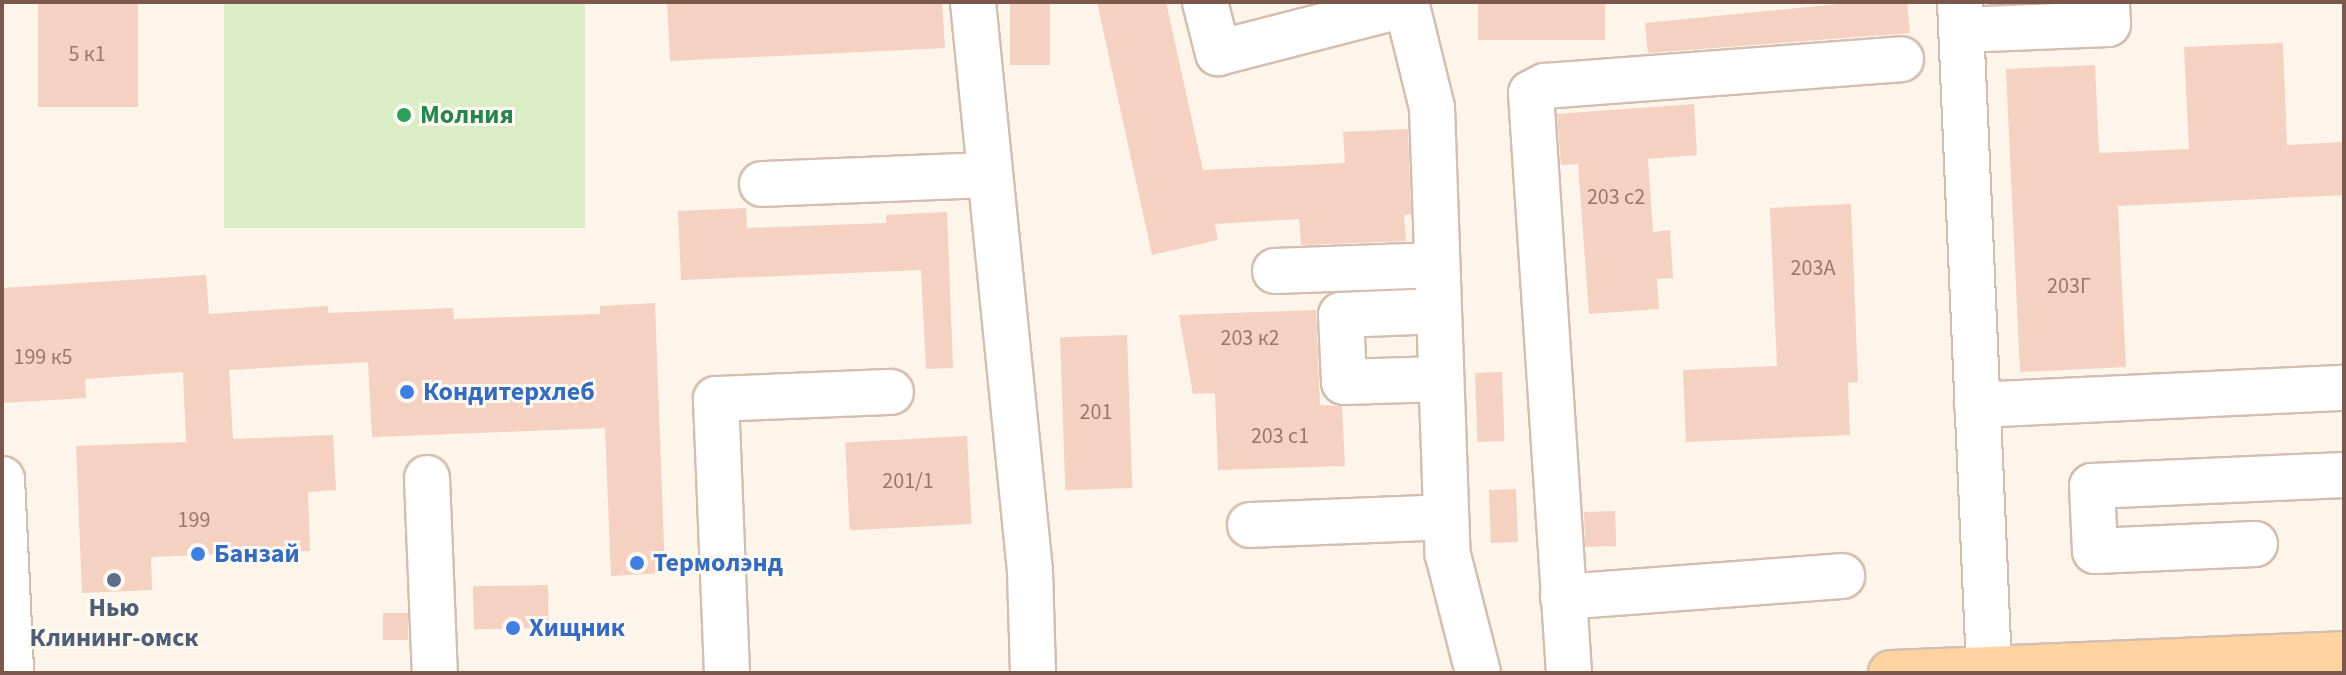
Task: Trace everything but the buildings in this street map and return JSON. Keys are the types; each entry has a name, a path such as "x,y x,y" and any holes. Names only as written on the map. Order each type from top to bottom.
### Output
{"main road":[{"path":"1891,673 1989,667 2213,666 2344,654"}],"street":[{"path":"973,2 1030,571 1033,673"},
{"path":"1205,2 1218,53 1406,3 1432,108 1448,555 1478,673"},
{"path":"1989,667 1960,16 2108,24 2107,2"},
{"path":"1569,673 1531,93 1545,86 1901,59"},
{"path":"762,184 990,175"},
{"path":"1275,271 1437,265"},
{"path":"1438,311 1341,315 1343,369 1344,382 1441,379"},
{"path":"1977,405 2344,388"},
{"path":"727,673 716,399 891,392"},
{"path":"2255,544 2095,551 2092,486 2344,475"},
{"path":"427,478 435,673"},
{"path":"2,479 11,673"},
{"path":"1250,525 1446,517"},
{"path":"1563,597 1842,576"}],"green space":[{"name":"Молния","path":"224,2 585,2 585,228 224,228"}],"place":[{"name":"Молния","path":"404,115"},
{"name":"Кондитерхлеб","path":"407,392"},
{"name":"Банзай","path":"198,554"},
{"name":"Термолэнд","path":"637,563"},
{"name":"Нью Клининг-омск","path":"114,580"},
{"name":"Хищник","path":"513,628"}]}
